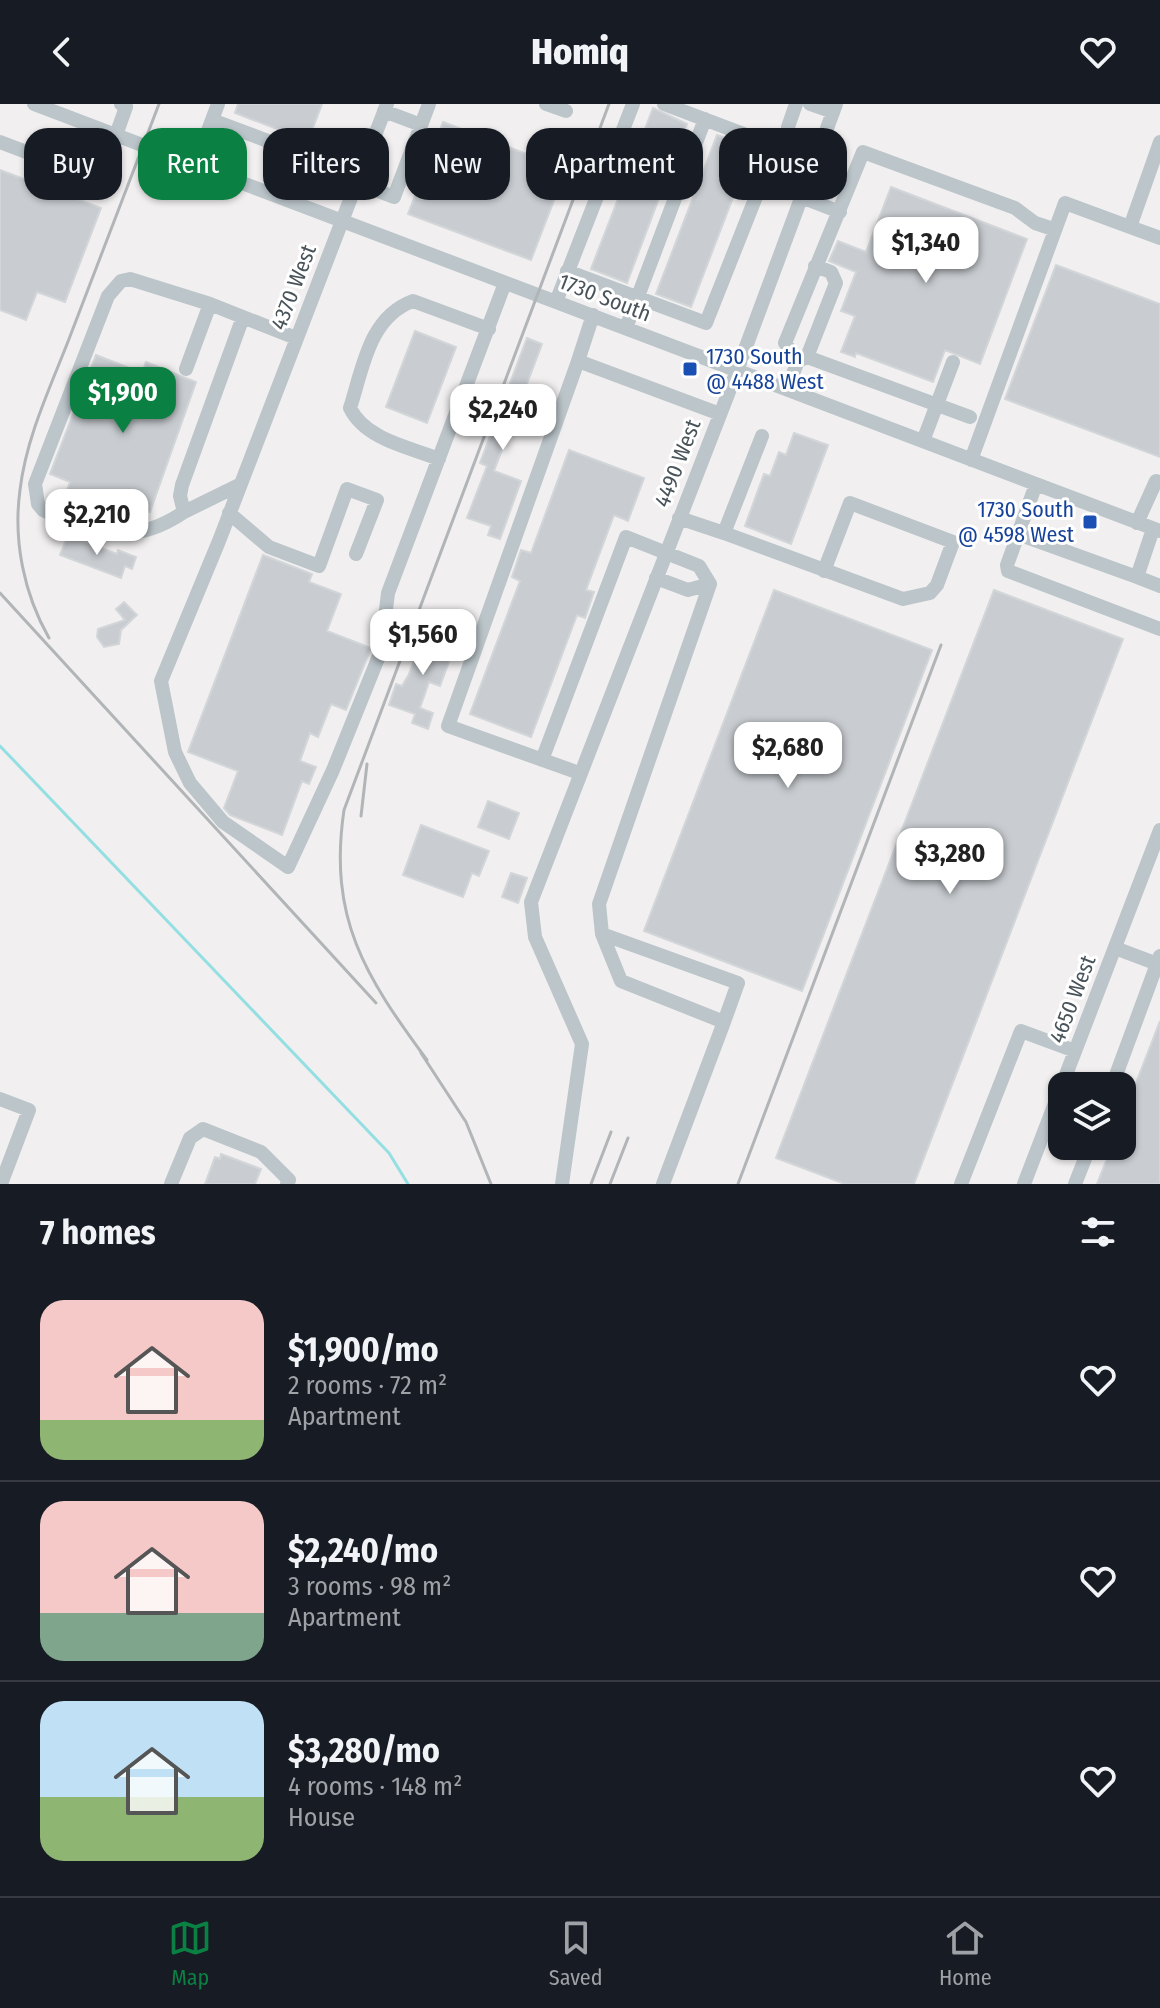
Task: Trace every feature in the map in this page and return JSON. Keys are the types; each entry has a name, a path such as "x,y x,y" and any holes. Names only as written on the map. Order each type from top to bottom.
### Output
{"street":[{"name":"1730 South","path":"34,104 98,128"},
{"path":"121,104 126,110 121,128"},
{"path":"209,128 218,104"},
{"path":"389,195 394,197 429,104"},
{"path":"546,104 566,111"},
{"path":"556,302 633,104"},
{"path":"664,104 729,128"},
{"path":"788,127 796,104"},
{"path":"810,104 834,108"},
{"path":"385,108 421,125"},
{"name":"4370 West","path":"378,128 385,108"},
{"name":"4490 West","path":"827,128 834,108"},
{"path":"626,328 705,119"},
{"path":"212,120 263,139"},
{"path":"0,142 24,151"},
{"path":"1130,227 1160,142"},
{"path":"970,417 802,359 785,343 863,152 1015,208 1035,223 1053,229"},
{"name":"1730 South","path":"288,200 1157,530"},
{"name":"4370 West","path":"350,200 161,681 175,752 190,783 223,822 288,867 333,770 381,651 388,593 439,459"},
{"path":"567,271 698,323 709,321 755,200"},
{"name":"4490 West","path":"562,1184 582,1044 531,921 531,902 737,371 800,200"},
{"path":"809,200 840,212"},
{"path":"971,460 1065,203 1160,238"},
{"path":"787,389 836,283 831,272 815,266"},
{"path":"239,485 184,512 156,530 108,536 43,510 38,504 35,484 108,296 116,285 130,279 210,304 296,338"},
{"path":"489,329 413,301 400,305 376,328 350,408 357,422 371,432 439,459 489,329 505,283"},
{"path":"186,369 210,304"},
{"path":"579,773 448,726 593,315"},
{"path":"184,512 180,496 182,485 243,317"},
{"path":"578,361 720,414"},
{"path":"923,441 953,362"},
{"path":"724,533 762,436"},
{"path":"1137,523 1156,481"},
{"path":"1036,484 1007,565 1014,576 1160,629"},
{"path":"229,513 269,547 319,566 347,489 377,500 356,554"},
{"path":"679,518 724,533 824,571 903,599 930,593 937,585 953,542 850,503 824,571"},
{"path":"1137,577 1157,530"},
{"path":"1018,534 1160,586"},
{"path":"542,760 626,537 699,566 710,584"},
{"path":"656,578 688,590 710,584"},
{"path":"710,584 599,904 602,934 621,981 724,1022"},
{"name":"4650 West","path":"1024,1184 1115,948 1157,849 1160,830"},
{"path":"602,934 738,983 663,1184"},
{"path":"1115,948 1159,962 1117,1072"},
{"path":"961,1184 1021,1031 1075,1051"},
{"path":"0,1099 29,1110 1,1184"},
{"path":"171,1184 190,1138 203,1129 261,1152 289,1180 287,1184"},
{"path":"1075,1184 1084,1160"}],"building":[{"path":"238,104 322,104 313,128 274,128 235,113"},
{"path":"653,108 687,124 685,128 645,128"},
{"path":"443,122 459,128 441,128"},
{"path":"719,136 719,200 732,200 691,307 656,294 692,200 703,200 703,171"},
{"path":"510,148 526,154 526,200 554,200 531,260 408,214 413,200 510,200"},
{"path":"0,170 24,179 24,200 80,200 101,208 65,302 37,292 26,320 0,310"},
{"path":"891,187 1027,239 980,364 945,350 933,382 856,353 855,357 841,352 855,316 841,311 856,272 829,261 838,241 866,252"},
{"path":"618,200 658,200 627,283 591,269"},
{"path":"1056,265 1160,304 1160,457 1005,399"},
{"path":"415,331 456,347 427,423 386,407"},
{"path":"527,338 542,344 494,471 521,481 500,539 488,535 491,526 467,518 487,466 480,463"},
{"path":"96,355 142,373 146,362 196,382 150,512 127,503 122,515 66,493 70,482 50,474"},
{"path":"794,433 828,445 791,544 745,526 764,474 770,476 779,452 786,455"},
{"path":"569,450 644,478 628,521 614,515 586,590 594,592 585,618 577,615 531,737 470,714 520,581 512,577 521,550 531,553"},
{"path":"68,535 117,554 118,550 136,557 132,569 125,566 121,578 60,555"},
{"path":"263,555 312,574 309,582 341,594 327,631 371,648 346,710 331,704 318,737 310,733 300,761 316,767 309,784 302,781 282,835 230,815 224,808 238,771 188,752"},
{"path":"774,590 932,650 802,991 644,931"},
{"path":"994,590 1123,639 914,1184 845,1184 776,1158"},
{"path":"124,602 137,615 121,630 119,644 104,647 97,637 98,629 125,620 116,609"},
{"path":"425,632 456,643 440,686 429,682 420,708 433,713 428,729 412,723 415,714 389,705 396,684 402,686 409,674"},
{"path":"488,801 519,813 509,839 478,827"},
{"path":"421,825 489,851 479,876 472,873 463,897 403,875"},
{"path":"511,873 527,878 518,903 502,897"},
{"path":"1160,1021 1160,1184 1097,1184 1106,1160 1136,1160 1136,1083"},
{"path":"221,1154 261,1169 255,1184 205,1184 215,1157 220,1159"}],"waterway":[{"path":"0,746 389,1153 408,1184"}],"railway":[{"path":"49,638 33,603 22,567 18,509 23,471 40,413 159,104"},
{"path":"427,1060 386,1001 356,944 342,883 340,848 344,810 609,104"},
{"path":"0,593 376,1003"},
{"path":"738,1184 941,645"},
{"path":"361,816 367,764"},
{"path":"421,1053 466,1122 491,1184"},
{"path":"591,1184 611,1132"},
{"path":"610,1184 628,1138"}],"place":[{"name":"1730 South @ 4488 West","path":"690,369"},
{"name":"1730 South @ 4598 West","path":"1090,522"}]}
